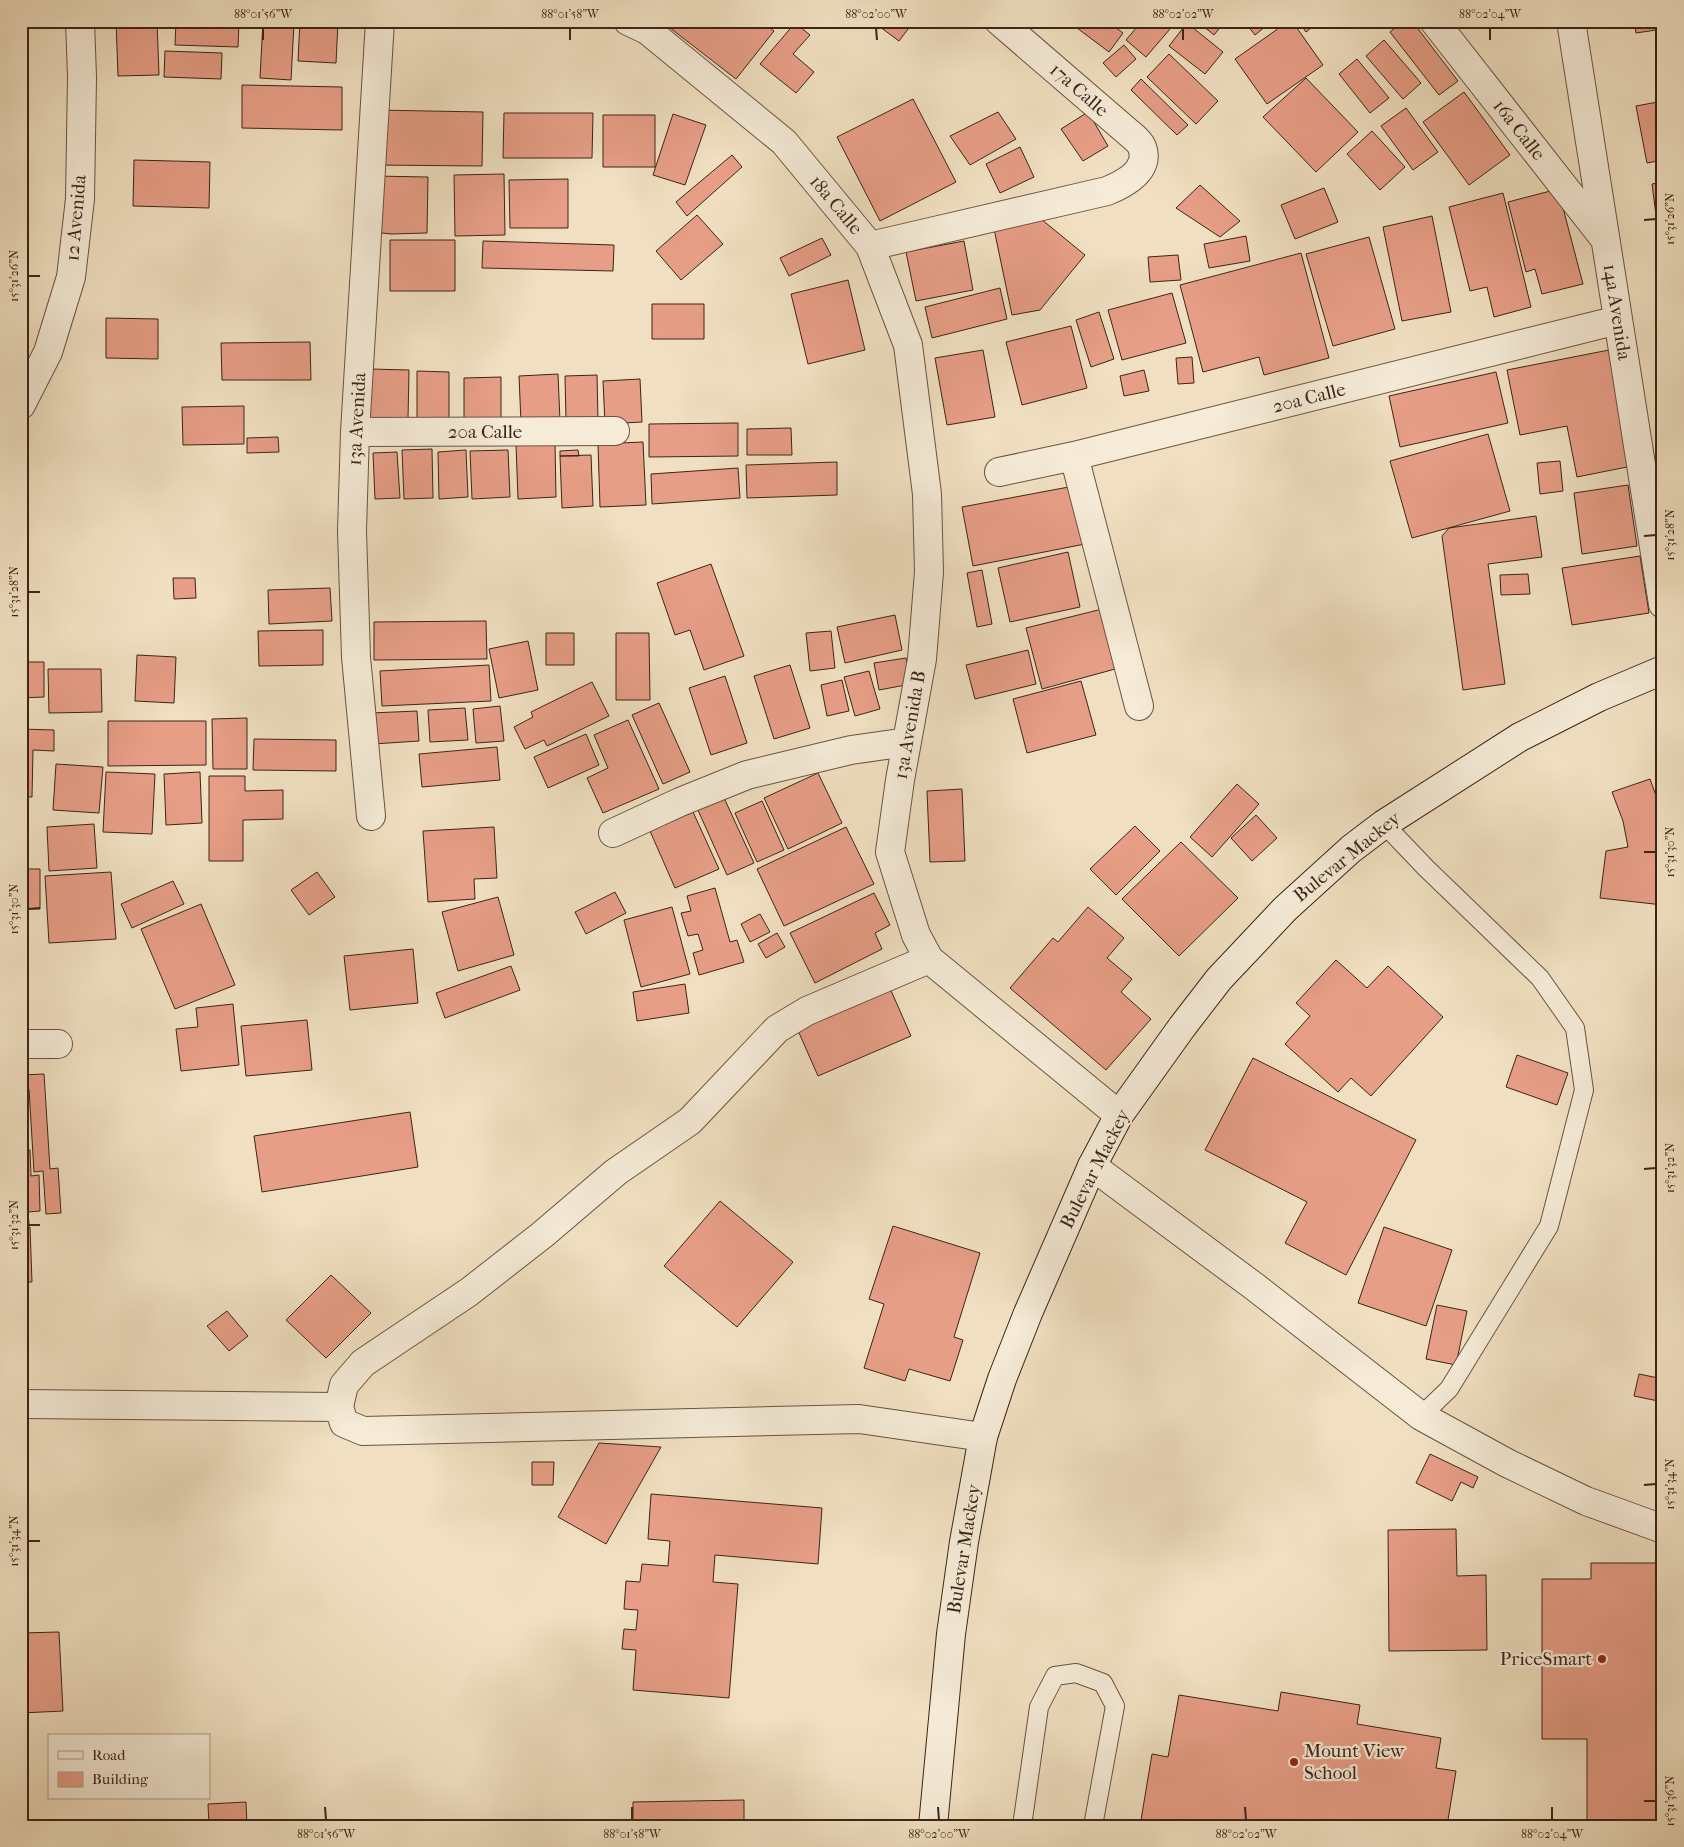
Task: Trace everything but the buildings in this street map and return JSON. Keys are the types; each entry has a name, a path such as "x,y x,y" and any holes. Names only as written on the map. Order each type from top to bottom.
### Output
{"street":[{"name":"12 Avenida","path":"21,405 48,352 71,278 80,198 82,77 80,21"},
{"name":"13a Avenida","path":"371,816 356,658 352,531 355,432 380,21"},
{"name":"17a Calle","path":"999,21 1142,146 1144,157 1142,167"},
{"name":"16a Calle","path":"1434,21 1605,239"},
{"name":"14a Avenida","path":"1571,21 1663,604"},
{"name":"18a Calle","path":"642,24 784,142 870,246 1107,191 1122,185 1142,167"},
{"name":"13a Avenida B","path":"870,246 908,345 927,494 929,572 922,659 890,852 916,935 929,959 1119,1115"},
{"name":"20a Calle","path":"999,472 1074,456 1618,320"},
{"name":"20a Calle","path":"355,432 615,431"},
{"path":"1074,456 1139,706"},
{"name":"Bulevar Mackey","path":"933,1826 951,1634 964,1542 983,1437 1002,1378 1028,1313 1092,1166 1119,1115 1219,979 1285,909 1351,849 1384,824 1520,737 1599,697 1663,670"},
{"path":"613,833 680,802 747,775 851,750 907,742"},
{"path":"929,959 807,1011 777,1029 690,1121 616,1172 542,1235 469,1292 362,1363 344,1385 339,1407 344,1423 363,1431 859,1419 983,1437"},
{"path":"21,1044 58,1044"},
{"path":"1092,1166 1255,1287 1421,1416 1507,1463 1586,1501 1663,1528"},
{"path":"21,1404 339,1407"}],"lane":[{"path":"1384,824 1426,868 1540,978 1575,1028 1584,1090 1549,1226 1449,1388 1421,1416"},
{"path":"1022,1826 1039,1707 1055,1676 1076,1672 1103,1683 1115,1706 1093,1826"}],"place":[{"name":"PriceSmart","path":"1602,1659"},
{"name":"Mount View School","path":"1294,1762"}]}
